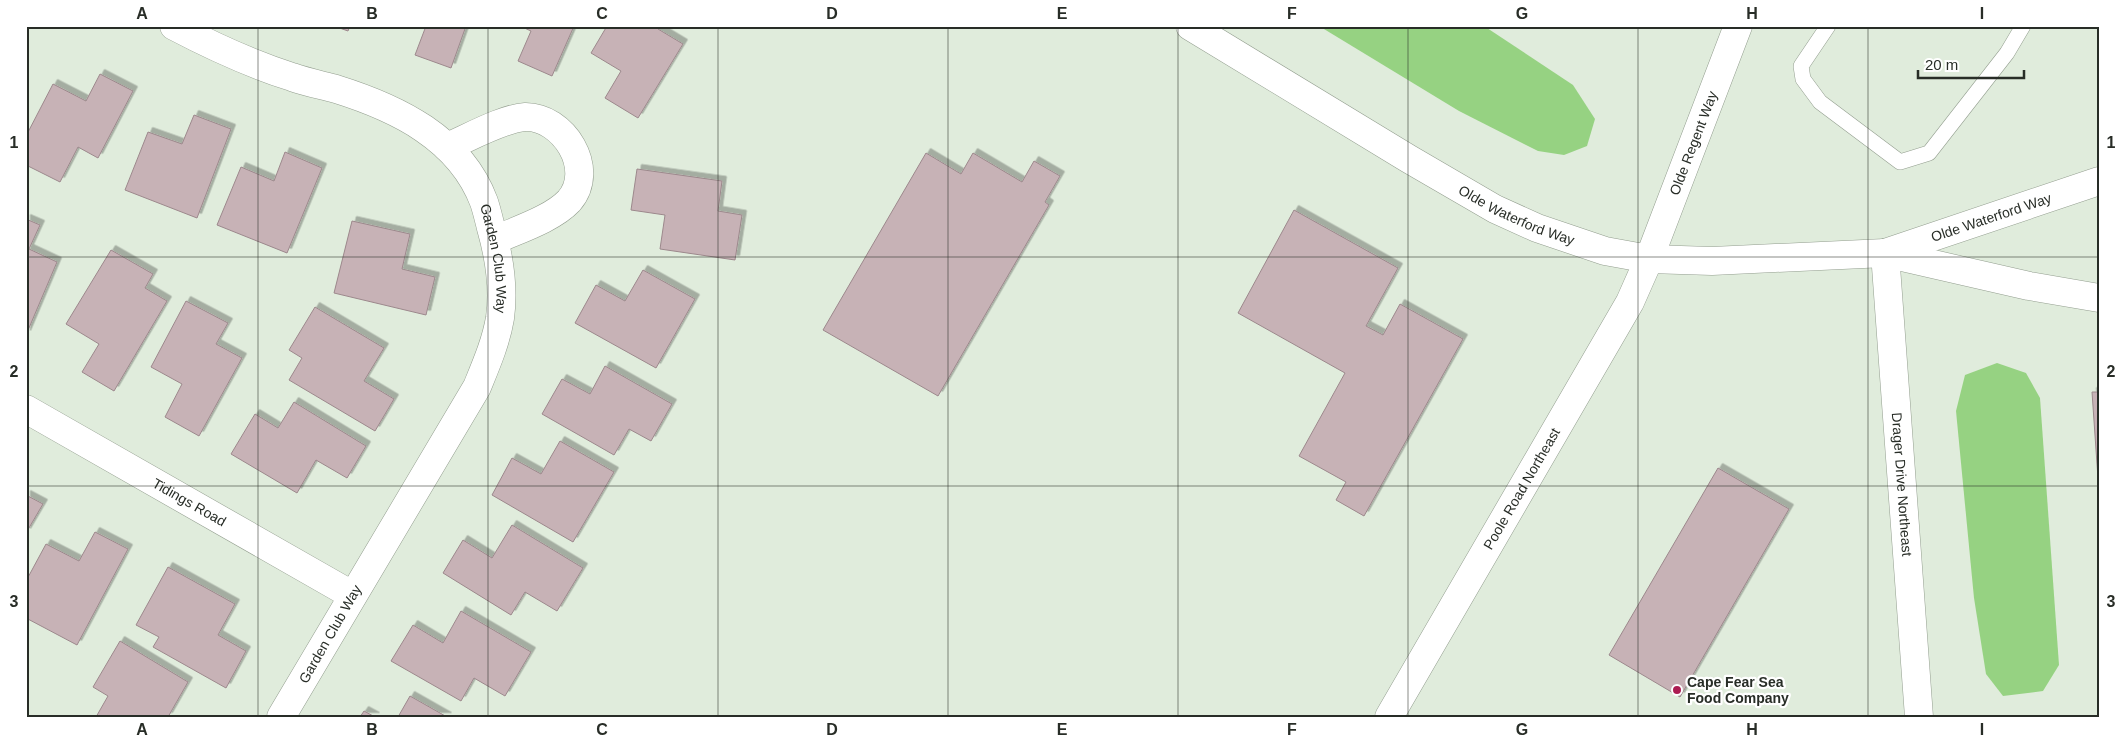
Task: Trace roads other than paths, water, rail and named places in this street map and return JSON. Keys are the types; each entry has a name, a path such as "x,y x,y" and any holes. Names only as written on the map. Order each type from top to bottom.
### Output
{"street":[{"name":"Garden Club Way","path":"174,26 257,66 374,102 404,115 420,125 447,147 468,173 484,202 495,240 501,277 500,318 490,354 477,387 281,717"},
{"name":"Olde Waterford Way","path":"1190,26 1495,209 1570,240 1605,251 1649,258 1752,260 1885,253 2099,181"},
{"name":"Olde Regent Way","path":"1649,258 1738,26"},
{"path":"447,147 513,119 528,117 541,121 555,129 567,139 576,152 580,167 578,183 571,198 559,210 495,240"},
{"name":"Olde Waterford Way","path":"1885,253 2029,286 2099,298"},
{"name":"Drager Drive Northeast","path":"1885,253 1919,717"},
{"name":"Poole Road Northeast","path":"1389,717 1448,612 1630,302 1649,258"},
{"name":"Tidings Road","path":"26,409 352,595"}],"lane":[{"path":"1828,26 1801,66 1803,79 1820,102 1900,162 1929,153 2007,53 2023,26"}],"place":[{"name":"Cape Fear Sea Food Company","path":"1677,690"}]}
